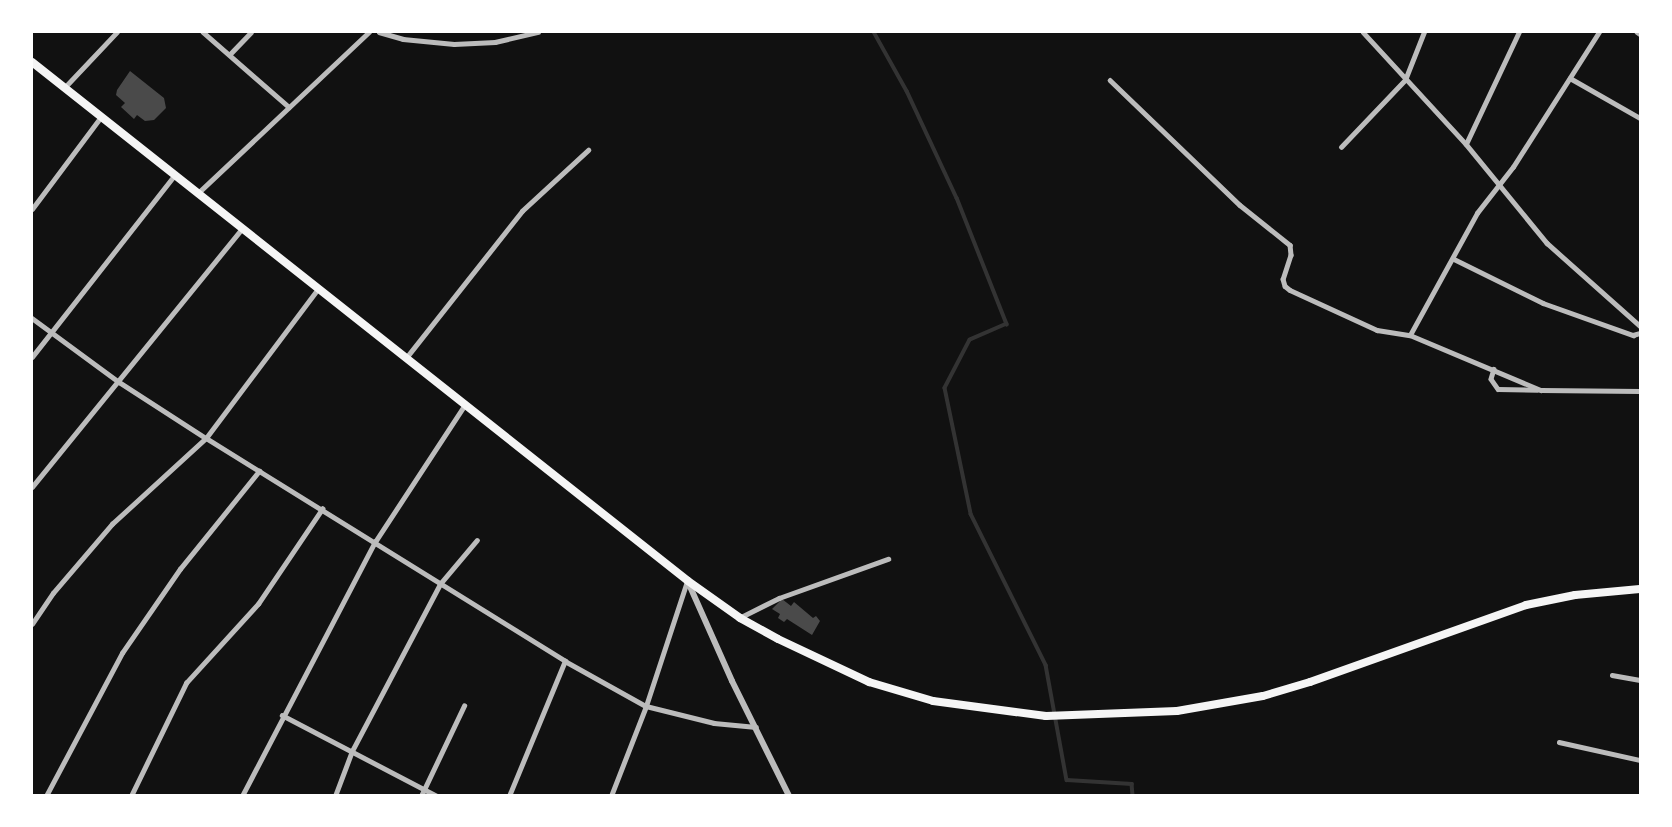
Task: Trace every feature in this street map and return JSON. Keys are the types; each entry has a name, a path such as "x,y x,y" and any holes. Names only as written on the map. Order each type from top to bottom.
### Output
{"highway":[{"path":"33,66 688,581 740,618 828,665 869,682 933,701 1046,716 1177,712 1252,698 1310,682 1526,605 1575,595 1640,589"}],"street":[{"path":"63,88 117,32"},
{"path":"203,32 289,107"},
{"path":"230,54 251,32"},
{"path":"196,195 369,32"},
{"path":"379,32 403,39 454,44 495,42 538,32"},
{"path":"1363,32 1466,144 1547,243 1640,326"},
{"path":"1342,147 1405,80 1424,32"},
{"path":"1466,144 1519,32"},
{"path":"1410,335 1454,259 1477,212 1499,184 1599,32"},
{"path":"1570,78 1640,118"},
{"path":"1110,80 1240,205 1290,246 1292,250 1283,279 1285,286 1377,330 1410,335 1541,390"},
{"path":"32,209 100,118"},
{"path":"406,359 522,211 588,150"},
{"path":"32,357 174,176"},
{"path":"32,487 242,229"},
{"path":"1454,259 1543,303 1623,332 1633,335 1640,333"},
{"path":"32,624 53,593 112,524 206,438 319,289"},
{"path":"32,318 119,382 206,438 565,661 646,706 714,723 756,727"},
{"path":"1494,369 1491,379 1498,388 1640,390"},
{"path":"242,796 282,715 375,542 464,406"},
{"path":"47,796 122,653 180,569 259,471"},
{"path":"131,796 186,684 258,604 322,509"},
{"path":"335,796 352,751 440,584 477,540"},
{"path":"740,618 779,598 888,559"},
{"path":"611,796 646,706 688,581"},
{"path":"688,581 789,796"},
{"path":"509,796 565,661"},
{"path":"1612,675 1640,680"},
{"path":"421,796 464,706"},
{"path":"282,715 437,796"},
{"path":"1559,741 1640,760"}],"building":[{"path":"130,71 164,98 166,108 154,120 145,121 137,115 134,119 121,107 125,103 116,95 117,90"},
{"path":"782,599 791,606 794,602 813,618 816,616 820,621 812,635 787,619 784,622 778,618 780,614 772,609"}],"waterway":[{"path":"874,32 907,91 957,198 1007,324 970,340 945,388 971,514 1046,665 1067,780 1132,784 1133,796"}]}
